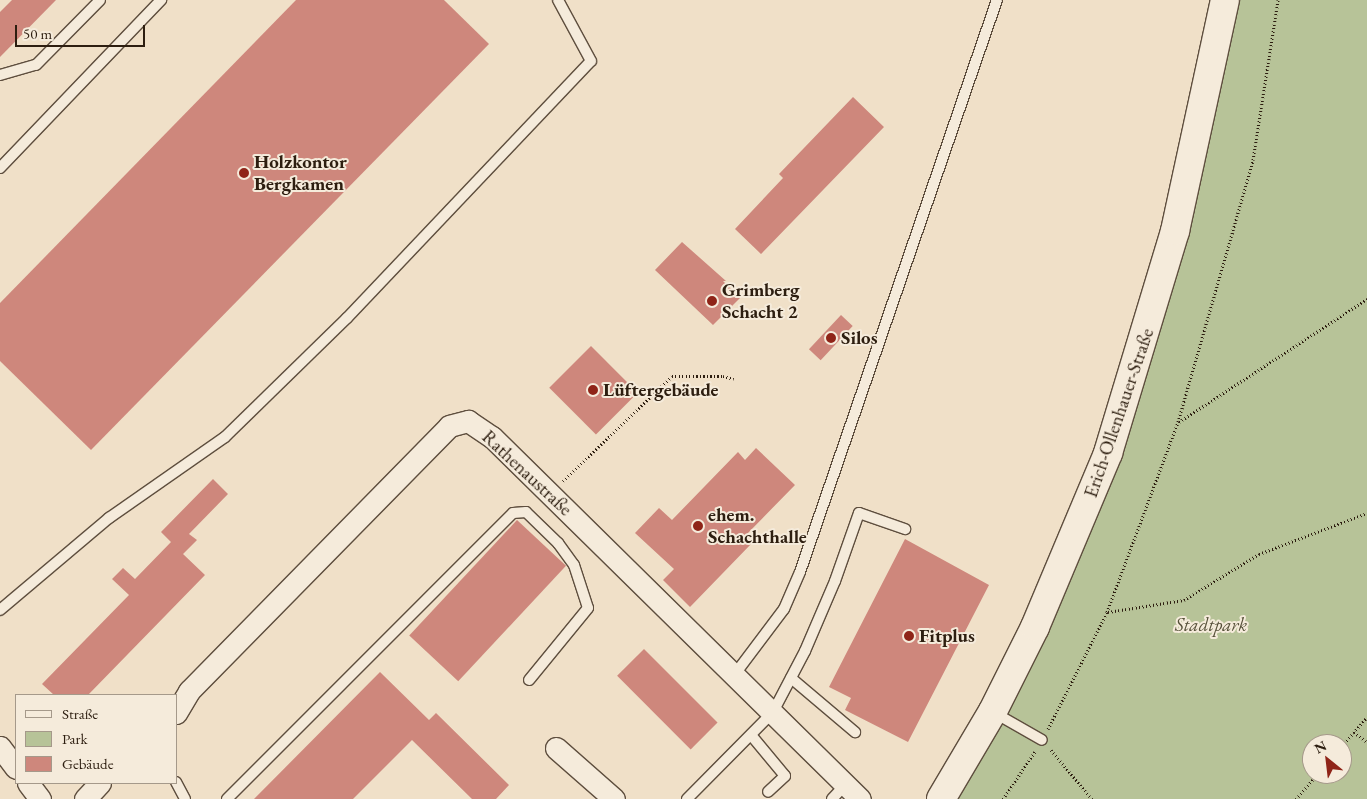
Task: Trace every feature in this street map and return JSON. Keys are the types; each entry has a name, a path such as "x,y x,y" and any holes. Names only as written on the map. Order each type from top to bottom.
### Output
{"street":[{"name":"Erich-Ollenhauer-Straße","path":"941,799 993,711 1066,558 1125,402 1175,231 1225,0"},
{"name":"Rathenaustraße","path":"178,710 189,691 449,426 461,421 474,424 492,437 550,493 773,712 845,794"},
{"path":"0,747 15,767"},
{"path":"556,748 614,799"},
{"path":"29,784 40,799"},
{"path":"85,799 99,784"}],"lane":[{"path":"0,75 36,65 100,0"},
{"path":"0,168 161,0"},
{"path":"0,610 109,518 225,437 347,318 591,61 558,0"},
{"path":"735,674 784,609 800,572 997,0"},
{"path":"227,799 513,513 526,512 558,543 574,565 588,608 529,680"},
{"path":"687,799 773,712 836,581 859,513 905,529"},
{"path":"791,678 855,732"},
{"path":"993,711 1042,740"},
{"path":"751,735 785,776 768,792"},
{"path":"177,784 185,799"}],"path":[{"path":"1003,799 1042,740 1107,612 1178,422 1253,160 1278,0"},
{"path":"1178,422 1367,299"},
{"path":"550,493 672,376 722,376 734,380"},
{"path":"1107,612 1184,600 1259,554 1367,513"},
{"path":"1352,734 1367,717"},
{"path":"1354,732 1367,742"},
{"path":"1042,740 1092,799"},
{"path":"1296,799 1309,784"}],"green space":[{"name":"Stadtpark","path":"1228,0 1367,0 1367,799 944,799 1069,557"}],"building":[{"path":"12,0 56,0 0,57 0,12"},
{"name":"Holzkontor Bergkamen","path":"296,0 444,0 489,44 91,450 0,361 0,303"},
{"path":"853,97 884,127 761,254 735,229 783,178 779,174"},
{"path":"682,242 726,281 723,281 740,298 713,325 655,270"},
{"name":"Silos","path":"841,315 853,326 821,360 809,349"},
{"name":"Lüftergebäude","path":"591,346 638,393 596,434 549,388"},
{"name":"ehem. Schachthalle","path":"756,448 795,485 746,535 753,542 690,607 663,580 674,569 635,533 659,508 672,520 738,452 745,460"},
{"path":"213,479 228,494 189,534 197,540 183,554 205,575 89,694 53,694 42,684 129,595 112,579 123,568 135,579 171,542 161,532"},
{"path":"517,520 566,566 458,681 409,636"},
{"name":"Fitplus","path":"905,539 989,585 908,742 845,710 851,698 829,687"},
{"path":"644,649 718,723 691,749 617,676"},
{"path":"380,672 429,720 436,713 509,785 496,799 472,799 412,740 353,799 254,799"}],"place":[{"name":"Holzkontor Bergkamen","path":"244,173"},
{"name":"Grimberg Schacht 2","path":"712,301"},
{"name":"Silos","path":"831,338"},
{"name":"Lüftergebäude","path":"593,390"},
{"name":"ehem. Schachthalle","path":"698,526"},
{"name":"Fitplus","path":"909,636"}]}
